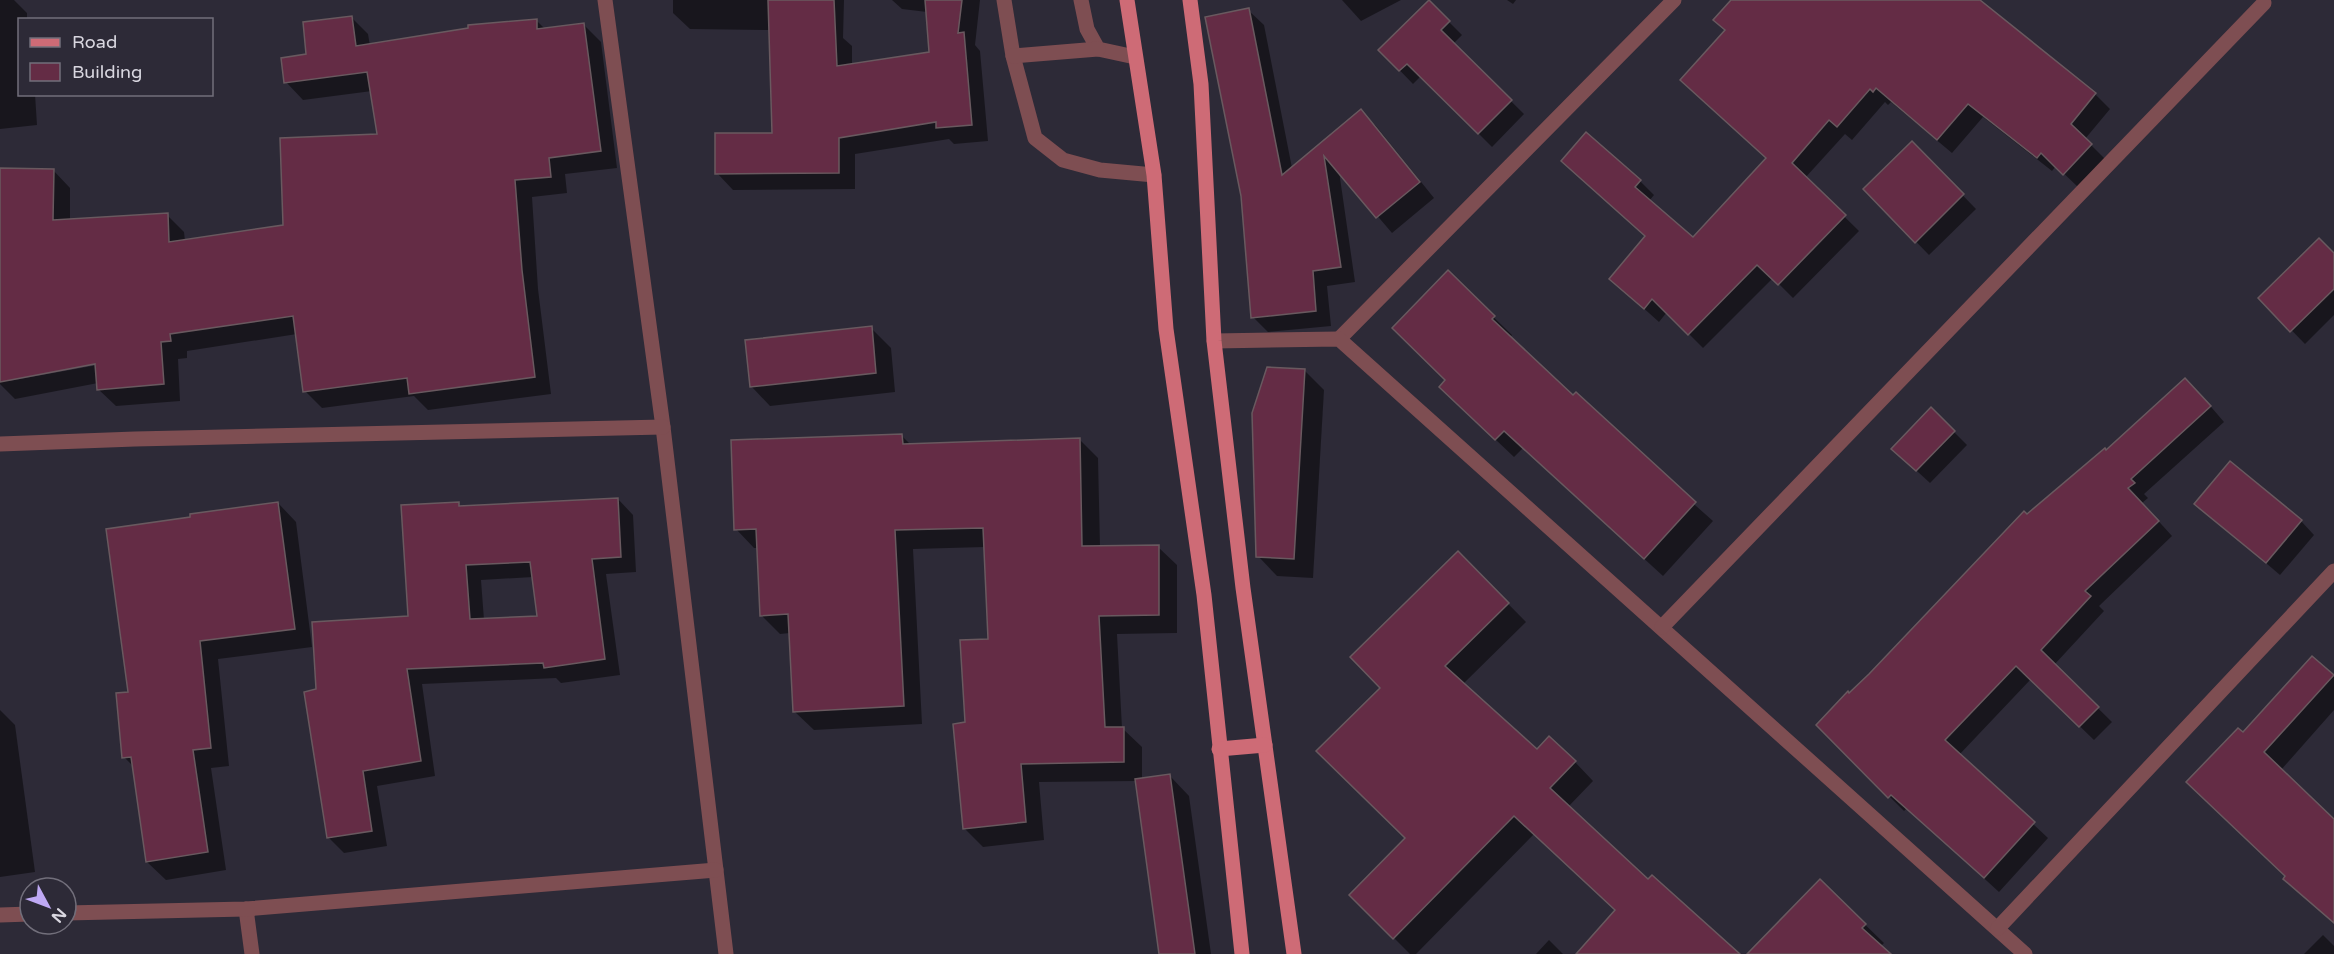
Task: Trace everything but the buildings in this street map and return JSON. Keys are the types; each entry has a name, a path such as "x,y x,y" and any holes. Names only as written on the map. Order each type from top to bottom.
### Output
{"main road":[{"path":"1127,0 1154,174 1166,329 1204,595 1242,954"},
{"path":"1190,0 1201,84 1214,341 1244,588 1294,954"},
{"path":"1219,749 1265,745"}],"street":[{"path":"605,0 663,428 726,954"},
{"path":"1004,0 1013,57 1035,138 1063,160 1100,170 1154,174"},
{"path":"1081,0 1087,29 1098,49"},
{"path":"1339,339 1674,0"},
{"path":"1662,627 2264,3"},
{"path":"1013,57 1098,49 1135,57"},
{"path":"1214,341 1339,339 2025,954"},
{"path":"0,444 159,438 663,428"},
{"path":"1998,928 2334,571"},
{"path":"78,913 246,909 716,870"},
{"path":"246,909 252,954"},
{"path":"0,915 18,914"}]}
